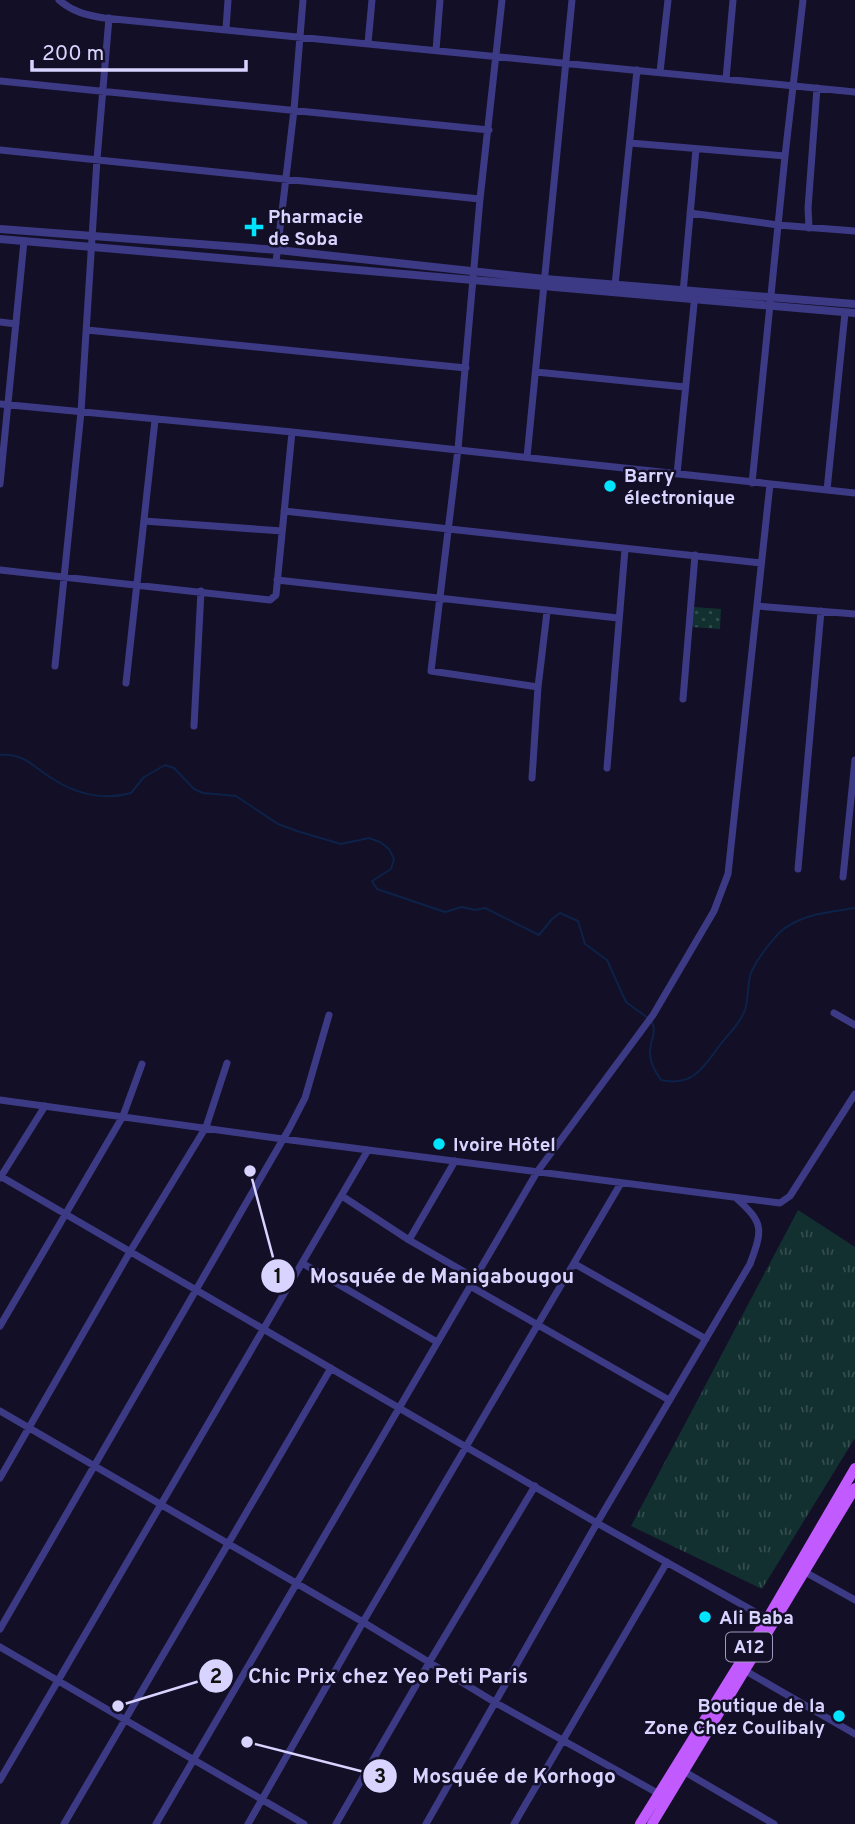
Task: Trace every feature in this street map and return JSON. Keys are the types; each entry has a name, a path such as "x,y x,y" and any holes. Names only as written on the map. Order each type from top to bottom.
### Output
{"main road":[{"name":"A12","path":"640,1824 685,1772 698,1739 744,1670 771,1621 805,1572 852,1490 855,1468"},
{"name":"A12","path":"652,1824 663,1796 852,1490"}],"street":[{"path":"59,0 68,8 86,15 108,18 855,92"},
{"path":"226,29 228,0"},
{"path":"276,262 294,110 303,0"},
{"path":"368,43 372,0"},
{"path":"436,50 440,0"},
{"path":"502,0 480,199 458,449 431,671 538,687"},
{"path":"527,457 572,0"},
{"path":"660,72 668,0"},
{"path":"726,79 733,0"},
{"path":"752,483 803,0"},
{"path":"55,666 81,412 108,18"},
{"path":"615,285 637,70"},
{"path":"0,81 489,130"},
{"path":"810,228 808,208 817,88"},
{"path":"630,143 785,156"},
{"path":"0,149 480,199"},
{"path":"683,293 696,149"},
{"path":"690,213 778,225 855,231"},
{"path":"0,229 278,250 545,283 694,294 855,313"},
{"path":"0,239 473,275"},
{"path":"0,484 4,404 16,324 24,241"},
{"path":"545,283 615,285 683,293"},
{"path":"677,474 694,294"},
{"path":"771,302 855,304"},
{"path":"827,490 845,313"},
{"path":"0,322 16,324"},
{"path":"87,330 466,368"},
{"path":"536,372 685,387"},
{"path":"4,404 458,449 855,493"},
{"path":"126,683 155,420"},
{"path":"0,570 270,600 276,595 292,432"},
{"path":"156,1824 537,1172 653,1015 714,911 728,874 770,484"},
{"path":"284,512 761,563"},
{"path":"144,521 282,531"},
{"path":"607,768 625,550"},
{"path":"683,699 695,555"},
{"path":"277,580 618,618"},
{"path":"194,726 201,591"},
{"path":"757,606 855,614"},
{"path":"799,869 821,611"},
{"path":"532,778 538,687 547,612"},
{"path":"843,877 855,760"},
{"path":"834,1013 855,1025"},
{"path":"0,1629 305,1098 329,1015"},
{"path":"0,1478 131,1250 206,1128 228,1063"},
{"path":"0,1326 123,1116 142,1064"},
{"path":"0,1100 621,1183 785,1202 855,1094"},
{"path":"44,1106 0,1177 131,1250 597,1523 771,1621"},
{"path":"0,1780 368,1150"},
{"path":"409,1240 455,1161"},
{"path":"248,1824 363,1622 621,1183"},
{"path":"342,1196 409,1240 475,1278"},
{"path":"426,1824 597,1523 750,1264 759,1240 760,1228 755,1216 736,1197"},
{"path":"302,1263 437,1342"},
{"path":"575,1264 706,1339"},
{"path":"470,1286 669,1400"},
{"path":"64,1824 331,1368"},
{"path":"0,1411 297,1583 496,1703 663,1796"},
{"path":"336,1824 429,1661 535,1486"},
{"path":"514,1824 667,1562"},
{"path":"805,1572 855,1601"},
{"path":"0,1647 304,1824"},
{"path":"744,1670 855,1734"},
{"path":"685,1772 774,1824"}],"green space":[{"path":"694,607 721,609 720,629 692,627"},
{"path":"798,1210 855,1247 855,1438 762,1589 631,1526"}],"waterway":[{"path":"0,755 16,756 62,784 90,795 101,796 131,793 144,777 165,765 174,768 194,789 203,793 236,796 278,824 300,832 341,844 369,838 380,842 389,849 394,859 391,869 372,881 377,889 445,912 462,907 475,910 485,908 539,935 560,913 578,921 585,944 607,960 626,1002 648,1018"},
{"path":"652,1022 654,1029 650,1056 661,1080 681,1081 689,1078 702,1068 740,1020 745,1010 751,973 756,962 779,933 805,918 855,908"}],"place":[{"name":"Pharmacie de Soba","path":"254,227"},
{"name":"Barry électronique","path":"610,486"},
{"name":"Ivoire Hôtel","path":"439,1144"},
{"name":"Mosquée de Manigabougou","path":"250,1171"},
{"name":"Ali Baba","path":"705,1617"},
{"name":"Chic Prix chez Yeo Peti Paris","path":"118,1706"},
{"name":"Boutique de la Zone Chez Coulibaly","path":"839,1716"},
{"name":"Mosquée de Korhogo","path":"247,1742"}]}
